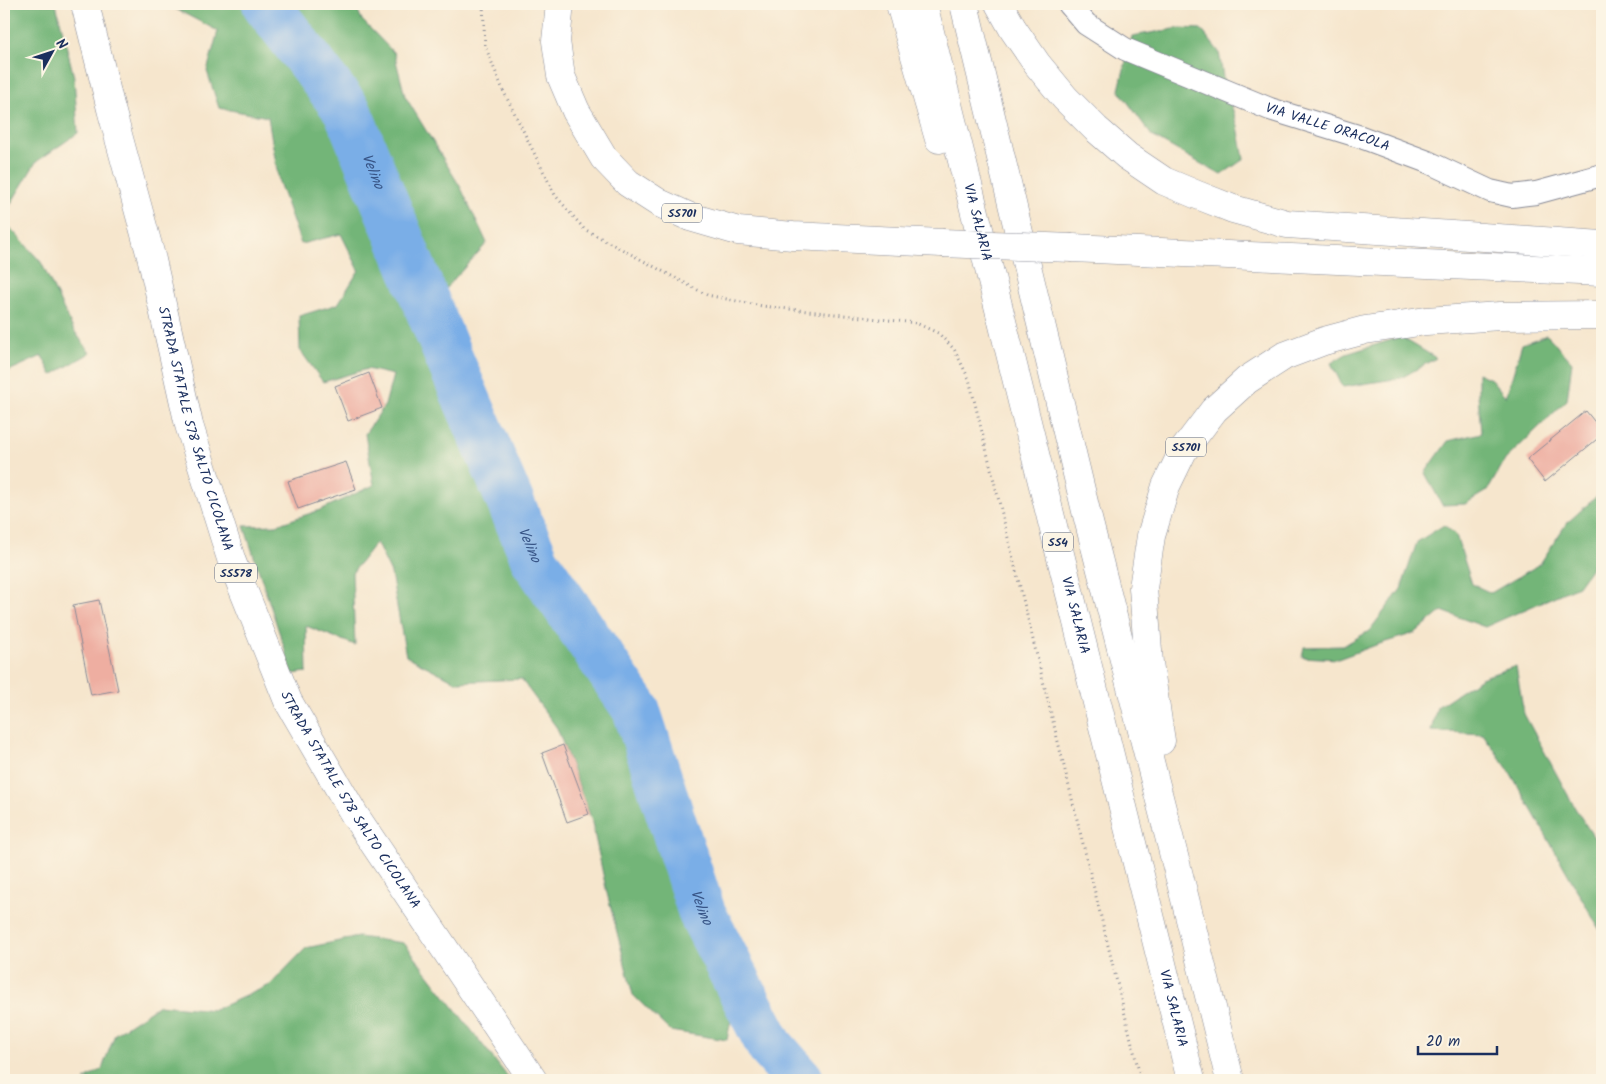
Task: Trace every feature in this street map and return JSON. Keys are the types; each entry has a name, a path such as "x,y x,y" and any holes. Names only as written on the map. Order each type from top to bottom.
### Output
{"main road":[{"name":"STRADA STATALE 578 SALTO CICOLANA","path":"85,4 110,109 152,260 189,425 232,562 288,701 354,814 533,1080"},
{"name":"SS701","path":"560,4 556,41 561,76 576,111 604,158 628,183 659,203 690,217 738,231 793,236 1602,272"},
{"path":"900,4 949,172 995,345 1063,562"},
{"name":"VIA SALARIA","path":"923,4 1191,1080"},
{"name":"SS4","path":"964,4 1086,511 1230,1080"},
{"path":"999,4 1013,29 1037,64 1096,129 1127,156 1164,181 1188,191 1233,208 1287,224 1602,245"},
{"name":"SS701","path":"1184,895 1149,663 1143,588 1151,536 1166,486 1182,451 1214,410 1247,380 1284,356 1324,341 1365,330 1426,321 1500,316 1602,316"}],"street":[{"name":"VIA VALLE ORACOLA","path":"1069,4 1086,24 1125,50 1270,109 1361,137 1428,162 1490,191 1512,196 1536,193 1602,175"}],"path":[{"path":"483,4 485,46 503,90 556,195 584,229 707,295 762,306 916,323 938,333 954,349 968,379 1141,1080"}],"green space":[{"path":"4,4 56,4 74,77 78,133 36,162 4,215"},
{"path":"166,4 248,4 303,83 353,162 521,544 584,661 634,725 689,892 734,1003 727,1040 670,1031 633,995 607,893 591,818 557,728 521,679 457,682 406,656 391,573 376,542 352,573 355,645 306,626 307,672 293,674 244,526 276,525 320,510 374,485 365,434 385,405 393,375 367,369 323,382 300,350 299,316 338,304 359,270 341,234 301,244 279,182 268,117 219,108 207,71 218,31"},
{"path":"285,4 355,4 362,20 394,53 405,96 461,188 487,243 445,289 410,210 308,32"},
{"path":"1180,28 1201,29 1219,52 1224,83 1238,126 1244,159 1221,175 1152,136 1119,90 1132,36"},
{"path":"4,221 41,262 73,329 90,353 52,375 42,356 4,373"},
{"path":"1547,335 1572,362 1567,400 1505,460 1488,490 1465,504 1442,505 1425,473 1448,441 1481,433 1478,373 1491,379 1506,397 1522,344"},
{"path":"1401,337 1436,358 1401,378 1343,387 1331,363 1346,354"},
{"path":"1602,494 1602,552 1578,586 1485,627 1442,611 1415,633 1338,659 1302,657 1304,647 1343,646 1369,631 1401,589 1417,542 1444,525 1456,535 1472,584 1491,593 1540,564 1566,524 1598,495"},
{"path":"1516,666 1524,714 1575,808 1602,850 1602,934 1510,772 1483,734 1431,731 1437,707 1481,678"},
{"path":"358,937 404,943 510,1080 84,1080 102,1069 115,1034 159,1005 214,1010 270,985 306,948"}],"building":[{"path":"369,373 382,408 348,421 335,386"},
{"path":"1586,411 1602,431 1602,435 1545,482 1527,459"},
{"path":"346,462 356,489 298,509 288,481"},
{"path":"99,600 118,690 91,695 73,605"},
{"path":"563,745 589,814 567,822 542,753"}],"waterway":[{"name":"Velino","path":"266,4 347,110 536,562 636,709 702,913 770,1046 800,1080"}]}
